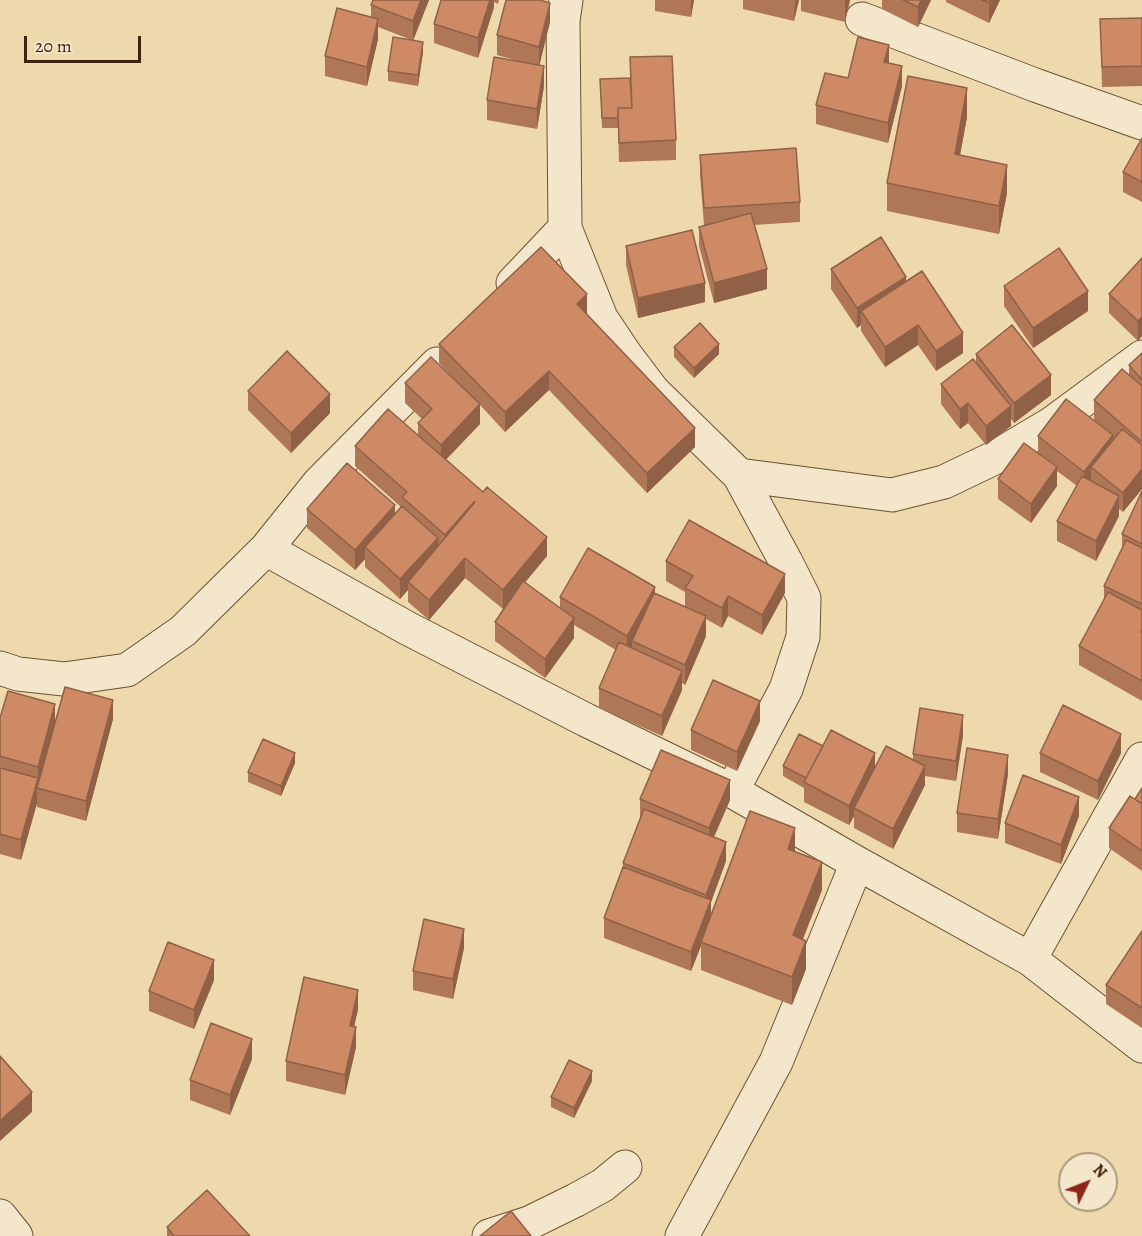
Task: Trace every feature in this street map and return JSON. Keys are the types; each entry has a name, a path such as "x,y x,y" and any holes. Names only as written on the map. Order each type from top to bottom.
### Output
{"street":[{"path":"566,0 562,21 565,228 601,318 653,391 739,475 804,598 803,637 786,689 732,791"},
{"path":"862,19 1142,123"},
{"path":"491,306 565,228"},
{"path":"0,668 18,674 64,679 127,670 183,631 266,549 320,483 459,341"},
{"path":"739,475 892,495 944,483 992,459 1051,424 1142,357"},
{"path":"266,549 406,628 732,791 856,863 1030,959 1142,1046"},
{"path":"1030,959 1142,759"},
{"path":"682,1236 776,1062 856,863"},
{"path":"489,1236 529,1223 576,1200 603,1185 625,1167"},
{"path":"0,1216 16,1236"}],"building":[{"path":"373,0 421,0 413,21 371,5"},
{"path":"441,0 490,0 478,38 434,24"},
{"path":"506,0 540,0 550,3 539,47 497,35"},
{"path":"903,0 921,0 918,7"},
{"path":"337,8 378,19 367,67 325,56"},
{"path":"1142,18 1142,66 1102,67 1100,19"},
{"path":"393,37 423,42 418,75 388,71"},
{"path":"858,37 889,45 884,62 902,66 888,123 816,105 825,73 848,78"},
{"path":"672,56 676,140 619,143 618,108 632,108 630,57"},
{"path":"494,57 544,66 537,109 487,100"},
{"path":"908,76 967,88 955,154 1007,165 999,206 887,183"},
{"path":"630,78 632,108 618,108 618,118 602,118 600,79"},
{"path":"1142,138 1142,182 1123,172"},
{"path":"796,148 800,202 704,208 700,155"},
{"path":"751,213 767,269 714,283 699,227"},
{"path":"692,230 705,283 638,298 626,246"},
{"path":"881,237 906,277 857,308 831,269"},
{"path":"541,247 587,294 577,304 695,428 647,473 549,371 505,412 439,344"},
{"path":"1059,248 1088,291 1033,328 1004,286"},
{"path":"1142,258 1142,317 1138,321 1109,294"},
{"path":"922,271 963,333 936,351 918,325 885,347 861,311"},
{"path":"700,323 719,344 694,368 674,347"},
{"path":"1012,325 1051,375 1014,403 976,354"},
{"path":"287,351 330,394 291,433 248,391"},
{"path":"1142,353 1142,380 1129,365"},
{"path":"431,357 480,404 441,445 418,423 432,409 405,383"},
{"path":"973,359 1011,406 986,426 968,403 960,409 941,384"},
{"path":"1122,369 1142,386 1141,441 1094,400"},
{"path":"1066,399 1113,435 1084,472 1038,436"},
{"path":"388,409 483,492 487,487 547,537 503,590 465,558 429,600 408,582 475,502 445,535 402,497 407,492 355,446"},
{"path":"1122,429 1142,445 1142,469 1123,493 1091,467"},
{"path":"1024,443 1057,467 1031,504 998,479"},
{"path":"347,463 395,505 355,550 307,509"},
{"path":"1082,476 1119,496 1096,541 1057,521"},
{"path":"1142,491 1142,544 1122,534"},
{"path":"402,506 438,538 400,579 365,547"},
{"path":"689,520 785,574 762,615 728,596 722,608 685,588 693,576 666,561"},
{"path":"1126,540 1142,548 1142,604 1104,586"},
{"path":"588,548 655,587 627,636 560,597"},
{"path":"523,581 574,618 545,659 495,622"},
{"path":"1108,592 1142,610 1142,681 1079,646"},
{"path":"654,593 706,616 685,665 632,641"},
{"path":"619,642 682,671 662,716 599,688"},
{"path":"713,680 760,701 737,752 691,730"},
{"path":"65,687 113,700 86,801 37,788"},
{"path":"8,691 55,704 38,767 0,756 0,718"},
{"path":"1063,705 1121,734 1098,781 1040,753"},
{"path":"920,708 963,715 956,761 913,754"},
{"path":"831,730 875,753 849,806 804,782"},
{"path":"799,734 823,746 806,778 783,766"},
{"path":"263,739 295,753 281,786 248,772"},
{"path":"886,746 925,766 893,829 854,808"},
{"path":"967,748 1008,755 998,819 957,813"},
{"path":"661,750 730,780 709,828 640,799"},
{"path":"0,768 38,778 21,840 0,834"},
{"path":"1023,775 1079,797 1061,845 1005,823"},
{"path":"1142,788 1142,804 1135,799"},
{"path":"1130,796 1142,804 1142,851 1109,828"},
{"path":"644,809 726,842 706,895 623,863"},
{"path":"750,811 795,828 788,849 822,862 793,935 806,941 792,977 701,942"},
{"path":"623,867 711,900 691,952 604,918"},
{"path":"424,919 464,929 453,979 413,971"},
{"path":"1142,931 1142,1008 1106,985"},
{"path":"168,942 214,960 194,1010 149,991"},
{"path":"304,977 358,990 350,1026 356,1027 345,1075 286,1061"},
{"path":"211,1023 252,1039 230,1095 190,1080"},
{"path":"0,1056 32,1092 0,1121"},
{"path":"569,1060 592,1071 574,1108 551,1097"},
{"path":"207,1190 250,1236 174,1236 167,1227"},
{"path":"511,1211 531,1236 480,1236"}]}
